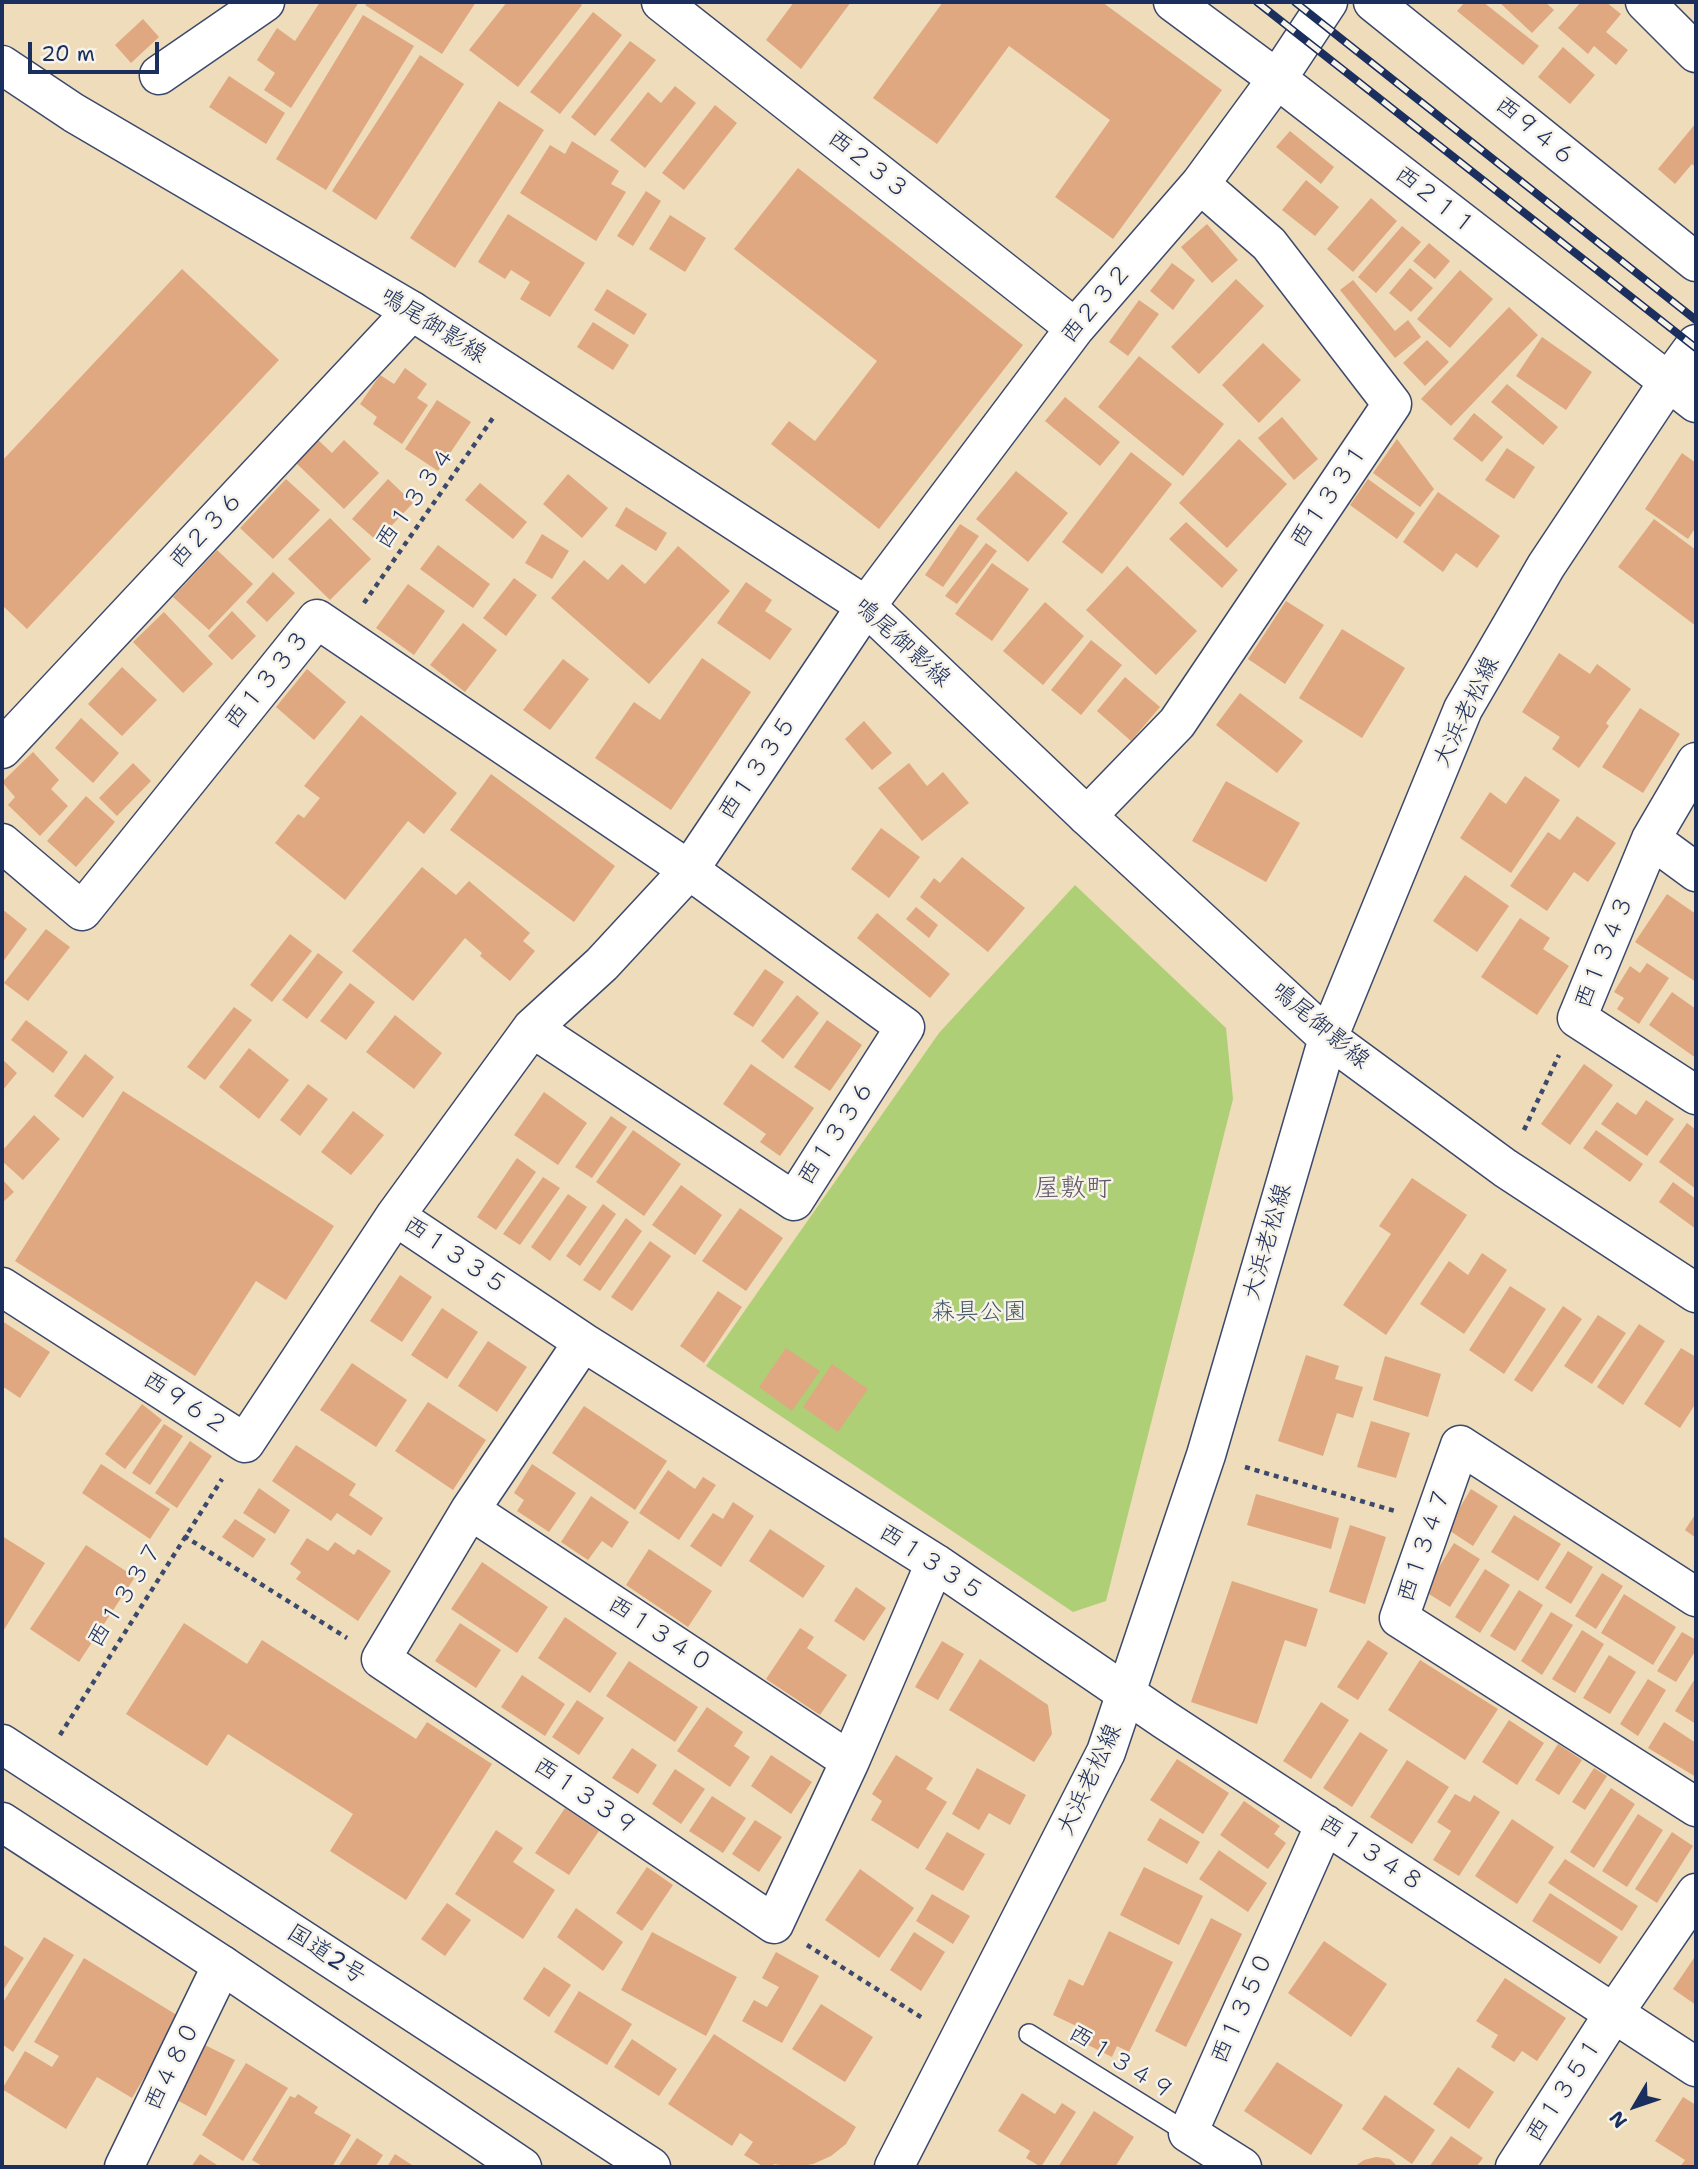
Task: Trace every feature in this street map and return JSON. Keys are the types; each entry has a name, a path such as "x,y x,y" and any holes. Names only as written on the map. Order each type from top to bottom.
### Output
{"main road":[{"path":"159,75 265,2"},
{"name":"西２３３","path":"661,2 1075,328"},
{"name":"西２１１","path":"1173,2 1277,79 1682,392"},
{"name":"西２３２","path":"866,606 1075,328 1200,184 1277,79 1328,2"},
{"name":"西９４６","path":"1373,2 1696,262"},
{"path":"1645,2 1696,53"},
{"name":"鳴尾御影線","path":"2,65 83,119 412,311 866,606 1087,816 1328,1038 1505,1168 1696,1293"},
{"name":"西１３３１","path":"1087,816 1177,723 1392,404 1269,244 1200,184"},
{"name":"西２３６","path":"2,749 412,311"},
{"name":"大浜老松線","path":"894,2167 1107,1752 1206,1455 1328,1038 1463,709 1546,566 1682,392 1696,344"},
{"name":"西１３３５","path":"866,606 689,870 602,964 532,1028 395,1216 583,1342 935,1563 1128,1695"},
{"name":"西１３３３","path":"2,843 82,911 317,619 689,870"},
{"name":"西１３４３","path":"1696,762 1651,839 1577,1018 1696,1095"},
{"path":"1651,839 1696,873"},
{"name":"西１３３６","path":"532,1028 794,1201 905,1027 689,870"},
{"name":"西９６２","path":"2,1287 245,1443 395,1216"},
{"path":"381,1659 470,1510 583,1342"},
{"name":"西１３４７","path":"1696,1597 1460,1445 1399,1618 1696,1807"},
{"name":"西１３４０","path":"470,1510 850,1761"},
{"path":"774,1924 850,1761 935,1563"},
{"name":"西１３３９","path":"381,1659 774,1924"},
{"name":"西１３４８","path":"1128,1695 1696,2067"},
{"name":"国道2号","path":"2,1744 651,2167"},
{"path":"2,1822 222,1965 522,2167"},
{"name":"西１３５０","path":"1188,2133 1325,1824"},
{"name":"西１３５１","path":"1515,2167 1614,2013 1696,1893"},
{"name":"西４８０","path":"124,2167 222,1965"},
{"path":"1188,2133 1242,2167"}],"lane":[{"name":"西１３４９","path":"1029,2034 1188,2133"}],"path":[{"name":"西１３３４","path":"342,636 519,380"},
{"path":"1505,1168 1577,1018"},
{"name":"西１３３７","path":"39,1768 245,1443"},
{"path":"1206,1455 1433,1522"},
{"path":"184,1536 381,1659"},
{"path":"774,1924 930,2022"}],"green space":[{"name":"森具公園","path":"1075,885 1226,1028 1233,1099 1106,1601 1073,1612 706,1366 939,1033"}],"building":[{"path":"320,2 359,2 291,108 264,90 275,73 257,60 277,28 295,41"},
{"path":"368,2 476,2 442,54 365,5"},
{"path":"507,2 578,2 582,5 518,87 469,50"},
{"path":"794,2 851,2 801,69 766,40"},
{"path":"943,2 1102,2 1222,90 1113,239 1055,197 1110,120 1009,46 937,144 873,98"},
{"path":"1465,2 1483,2 1539,46 1523,65 1457,11"},
{"path":"1499,2 1545,2 1554,10 1532,33"},
{"path":"1581,2 1606,2 1621,14 1606,32 1628,50 1616,65 1594,46 1588,54 1558,28"},
{"path":"593,12 622,35 560,114 530,92"},
{"path":"363,15 414,46 326,190 276,159"},
{"path":"143,19 159,37 131,63 115,45"},
{"path":"630,41 656,60 595,136 571,117"},
{"path":"1563,47 1595,75 1570,104 1538,77"},
{"path":"420,55 464,84 376,220 332,191"},
{"path":"229,76 285,113 266,144 209,107"},
{"path":"675,86 696,103 645,168 610,140 648,92 661,103"},
{"path":"499,101 544,130 455,268 410,238"},
{"path":"715,105 737,123 684,190 662,173"},
{"path":"1696,123 1696,168 1692,164 1675,184 1658,169"},
{"path":"1290,131 1334,167 1321,184 1276,147"},
{"path":"572,141 619,171 611,184 626,192 596,241 520,193 550,145 565,154"},
{"path":"798,168 1023,345 879,529 771,444 789,421 815,441 877,361 734,249"},
{"path":"1306,180 1339,207 1315,236 1282,210"},
{"path":"646,191 661,201 633,246 617,236"},
{"path":"1371,198 1397,221 1353,272 1327,249"},
{"path":"508,214 585,263 550,317 520,299 530,282 511,270 505,279 478,262"},
{"path":"670,215 706,238 685,272 649,249"},
{"path":"1207,224 1238,260 1212,283 1181,247"},
{"path":"1402,226 1421,242 1376,293 1358,277"},
{"path":"1429,243 1450,261 1435,279 1413,261"},
{"path":"1172,263 1195,280 1173,310 1150,291"},
{"path":"1410,268 1433,288 1411,312 1389,293"},
{"path":"182,269 279,360 27,629 2,605 2,461"},
{"path":"1460,270 1493,299 1450,348 1417,319"},
{"path":"1236,279 1264,306 1199,374 1171,347"},
{"path":"1353,280 1395,331 1408,320 1421,337 1395,358 1340,290"},
{"path":"607,289 647,314 634,335 594,310"},
{"path":"1139,300 1159,314 1128,356 1109,342"},
{"path":"1509,307 1538,335 1451,426 1421,399"},
{"path":"593,322 629,345 613,370 577,347"},
{"path":"1542,337 1592,372 1566,410 1516,376"},
{"path":"1427,340 1449,362 1425,386 1403,363"},
{"path":"1263,343 1301,380 1259,423 1222,385"},
{"path":"1139,356 1224,424 1183,476 1098,407"},
{"path":"405,368 427,384 417,398 428,405 402,444 373,424 377,417 360,404 380,375 394,384"},
{"path":"1507,384 1558,427 1543,445 1491,402"},
{"path":"1065,397 1120,442 1100,466 1045,421"},
{"path":"437,400 471,422 438,471 405,449"},
{"path":"1474,413 1503,437 1482,462 1453,439"},
{"path":"1282,417 1318,459 1294,480 1258,438"},
{"path":"1239,439 1287,484 1227,548 1179,503"},
{"path":"1397,439 1434,489 1420,507 1373,473"},
{"path":"318,440 332,453 344,440 379,473 344,509 295,462"},
{"path":"1507,448 1535,467 1514,499 1485,480"},
{"path":"1131,452 1172,484 1102,574 1062,542"},
{"path":"1682,453 1696,463 1696,527 1688,539 1645,509"},
{"path":"1016,471 1068,513 1028,562 976,519"},
{"path":"568,474 608,508 582,538 543,504"},
{"path":"286,479 320,510 273,559 240,528"},
{"path":"388,479 413,503 377,541 352,519"},
{"path":"1368,479 1415,513 1397,539 1350,505"},
{"path":"480,483 527,522 513,539 465,500"},
{"path":"1438,492 1500,536 1477,568 1456,553 1443,572 1403,542"},
{"path":"626,507 667,533 656,551 615,526"},
{"path":"330,518 371,559 330,600 288,559"},
{"path":"1654,519 1696,550 1696,626 1618,567"},
{"path":"1186,522 1238,570 1222,588 1169,539"},
{"path":"960,524 979,536 943,587 925,575"},
{"path":"542,534 569,551 552,579 525,563"},
{"path":"986,543 997,551 957,604 945,596"},
{"path":"438,545 490,584 473,608 420,569"},
{"path":"678,546 730,591 649,684 551,598 584,560 608,580 622,564 645,584"},
{"path":"217,550 253,584 209,630 173,597"},
{"path":"992,563 1029,589 992,641 955,614"},
{"path":"1127,566 1197,631 1156,675 1086,610"},
{"path":"273,572 295,593 267,622 246,602"},
{"path":"514,578 537,595 506,636 483,618"},
{"path":"746,582 772,600 765,611 792,629 770,660 717,623"},
{"path":"408,584 445,611 414,655 376,628"},
{"path":"1286,601 1324,625 1285,684 1248,659"},
{"path":"1045,602 1084,636 1043,685 1003,651"},
{"path":"232,611 256,636 232,660 208,636"},
{"path":"164,612 213,664 183,693 133,642"},
{"path":"463,623 497,650 465,692 430,665"},
{"path":"1342,629 1405,668 1362,738 1299,698"},
{"path":"1091,640 1122,665 1081,715 1051,690"},
{"path":"1559,653 1590,674 1597,664 1631,689 1606,723 1609,726 1579,768 1552,749 1560,737 1522,712"},
{"path":"702,658 751,692 671,810 595,758 634,702 660,720"},
{"path":"563,659 589,679 550,730 523,710"},
{"path":"122,667 157,700 122,736 88,704"},
{"path":"307,669 346,702 314,740 276,707"},
{"path":"1125,677 1160,707 1131,741 1097,711"},
{"path":"1240,693 1303,741 1277,773 1216,725"},
{"path":"1640,708 1680,734 1643,793 1602,767"},
{"path":"361,715 457,793 424,834 408,821 345,900 275,843 298,814 304,818 320,798 304,786"},
{"path":"81,718 119,753 93,783 55,748"},
{"path":"864,721 892,753 872,770 845,739"},
{"path":"33,752 59,780 51,789 68,806 40,836 8,805 15,797 2,782"},
{"path":"133,763 151,781 117,816 99,798"},
{"path":"909,763 927,786 943,772 969,803 922,841 878,788"},
{"path":"491,774 615,866 574,922 450,830"},
{"path":"1525,776 1560,800 1511,873 1460,838 1490,792 1506,804"},
{"path":"1226,781 1300,823 1266,882 1192,841"},
{"path":"86,796 115,822 76,867 47,841"},
{"path":"1577,816 1616,843 1588,882 1574,872 1547,911 1510,886 1548,832 1560,840"},
{"path":"881,828 920,857 889,898 851,869"},
{"path":"962,857 1025,908 988,952 920,897 934,878 940,883"},
{"path":"422,867 456,895 469,881 530,933 523,941 535,951 510,981 480,956 482,953 465,938 413,1001 352,951"},
{"path":"1465,875 1509,906 1477,952 1433,921"},
{"path":"1667,894 1696,914 1696,982 1635,942"},
{"path":"916,907 938,925 929,938 906,919"},
{"path":"2,909 27,929 2,963"},
{"path":"877,913 950,974 930,998 857,938"},
{"path":"1520,918 1550,938 1543,949 1569,966 1537,1015 1481,977"},
{"path":"46,929 70,947 28,1001 4,983"},
{"path":"290,934 312,951 272,1002 250,985"},
{"path":"318,953 343,972 307,1019 282,1000"},
{"path":"1647,963 1669,978 1639,1024 1617,1009 1624,998 1614,992 1630,966 1640,973"},
{"path":"765,969 784,982 753,1027 733,1014"},
{"path":"350,983 375,1002 346,1040 320,1021"},
{"path":"1672,992 1696,1009 1696,1058 1649,1025"},
{"path":"797,995 819,1013 783,1059 761,1041"},
{"path":"234,1007 252,1020 205,1080 187,1067"},
{"path":"395,1015 442,1053 414,1089 366,1052"},
{"path":"26,1020 68,1052 53,1073 11,1040"},
{"path":"827,1020 862,1045 830,1091 794,1067"},
{"path":"249,1048 289,1080 259,1119 219,1087"},
{"path":"85,1054 114,1077 83,1118 54,1096"},
{"path":"2,1059 17,1073 2,1091"},
{"path":"751,1064 814,1108 780,1156 760,1142 766,1134 723,1104"},
{"path":"1584,1064 1613,1085 1570,1145 1541,1124"},
{"path":"308,1084 328,1099 300,1136 280,1120"},
{"path":"123,1091 334,1226 286,1300 256,1281 195,1376 15,1261"},
{"path":"544,1092 587,1123 558,1165 514,1135"},
{"path":"1646,1100 1674,1119 1647,1156 1601,1124 1617,1102 1636,1115"},
{"path":"353,1111 384,1135 351,1175 321,1152"},
{"path":"34,1115 60,1139 23,1180 2,1161 2,1151"},
{"path":"611,1116 627,1127 592,1178 575,1167"},
{"path":"1687,1123 1696,1130 1696,1189 1659,1162"},
{"path":"633,1130 681,1164 644,1216 596,1182"},
{"path":"1596,1130 1643,1164 1630,1182 1583,1148"},
{"path":"517,1158 536,1172 496,1230 477,1217"},
{"path":"543,1177 560,1188 520,1245 503,1234"},
{"path":"1412,1178 1467,1215 1386,1335 1343,1305 1391,1234 1379,1226"},
{"path":"2,1179 14,1192 2,1203"},
{"path":"1673,1182 1696,1199 1696,1229 1659,1202"},
{"path":"681,1185 722,1215 695,1255 652,1225"},
{"path":"568,1194 587,1207 550,1261 531,1247"},
{"path":"603,1204 616,1214 580,1266 566,1256"},
{"path":"740,1208 783,1238 746,1291 702,1261"},
{"path":"626,1218 642,1231 600,1291 583,1280"},
{"path":"650,1241 671,1256 632,1311 611,1297"},
{"path":"1482,1253 1507,1270 1464,1334 1420,1304 1449,1261 1468,1275"},
{"path":"400,1275 432,1297 402,1342 370,1321"},
{"path":"1510,1286 1546,1309 1504,1374 1469,1350"},
{"path":"718,1291 742,1307 704,1363 680,1346"},
{"path":"1563,1306 1582,1319 1532,1392 1514,1380"},
{"path":"442,1308 478,1332 447,1379 411,1355"},
{"path":"1598,1315 1626,1333 1592,1384 1564,1366"},
{"path":"2,1321 50,1352 20,1398 2,1386"},
{"path":"1639,1324 1665,1341 1623,1405 1597,1387"},
{"path":"488,1341 527,1367 497,1412 458,1386"},
{"path":"786,1348 820,1371 792,1411 759,1387"},
{"path":"1681,1348 1696,1357 1696,1403 1680,1428 1644,1404"},
{"path":"1306,1355 1339,1366 1335,1379 1363,1387 1353,1418 1337,1413 1323,1456 1278,1441"},
{"path":"1385,1356 1441,1374 1428,1417 1373,1400"},
{"path":"352,1363 407,1400 376,1447 320,1410"},
{"path":"832,1364 868,1389 838,1432 803,1407"},
{"path":"428,1402 486,1440 453,1490 395,1451"},
{"path":"142,1404 162,1420 125,1469 105,1454"},
{"path":"584,1406 667,1461 635,1510 552,1453"},
{"path":"1371,1421 1410,1433 1396,1478 1357,1467"},
{"path":"164,1424 183,1436 150,1485 132,1473"},
{"path":"190,1441 212,1456 177,1508 155,1493"},
{"path":"296,1445 356,1484 349,1495 383,1518 371,1536 337,1513 331,1521 272,1481"},
{"path":"101,1464 170,1509 150,1539 82,1493"},
{"path":"532,1464 576,1493 549,1532 517,1511 524,1500 514,1493"},
{"path":"668,1470 695,1489 703,1477 716,1485 679,1540 639,1513"},
{"path":"259,1488 290,1510 275,1534 243,1513"},
{"path":"1471,1489 1498,1506 1473,1546 1447,1529"},
{"path":"1256,1494 1339,1518 1331,1549 1247,1525"},
{"path":"591,1496 629,1522 612,1548 602,1541 588,1560 561,1542"},
{"path":"733,1502 754,1516 721,1567 690,1546 713,1513 723,1519"},
{"path":"1696,1513 1696,1538 1685,1530"},
{"path":"1514,1515 1561,1544 1538,1581 1491,1552"},
{"path":"235,1519 266,1539 253,1558 222,1537"},
{"path":"1350,1525 1386,1537 1365,1604 1329,1592"},
{"path":"770,1529 825,1566 803,1598 749,1561"},
{"path":"2,1536 45,1563 2,1633"},
{"path":"307,1538 328,1551 335,1542 354,1555 358,1549 391,1571 358,1621 296,1579 301,1572 290,1564"},
{"path":"1454,1543 1480,1559 1450,1607 1424,1591"},
{"path":"86,1545 135,1577 79,1662 30,1629"},
{"path":"649,1549 712,1591 688,1627 626,1585"},
{"path":"1568,1551 1593,1567 1571,1604 1545,1588"},
{"path":"482,1562 548,1607 517,1653 451,1609"},
{"path":"1485,1569 1510,1585 1480,1633 1455,1617"},
{"path":"1602,1573 1623,1586 1596,1629 1575,1616"},
{"path":"1232,1581 1318,1609 1306,1647 1285,1640 1257,1724 1191,1702"},
{"path":"856,1587 886,1608 864,1641 834,1621"},
{"path":"1519,1590 1543,1605 1515,1651 1490,1636"},
{"path":"1624,1594 1676,1627 1653,1665 1601,1633"},
{"path":"1551,1612 1573,1625 1542,1675 1521,1661"},
{"path":"565,1617 617,1653 590,1693 538,1658"},
{"path":"184,1623 247,1664 262,1640 416,1739 427,1722 492,1764 406,1900 330,1851 353,1814 228,1734 207,1766 126,1714"},
{"path":"460,1623 501,1650 476,1688 435,1661"},
{"path":"800,1628 814,1637 807,1648 847,1675 820,1715 766,1679"},
{"path":"1582,1630 1604,1644 1575,1693 1552,1679"},
{"path":"1682,1632 1696,1640 1696,1650 1676,1682 1657,1671"},
{"path":"1368,1640 1388,1653 1358,1700 1337,1687"},
{"path":"942,1641 964,1654 938,1700 915,1687"},
{"path":"1609,1655 1636,1672 1610,1714 1583,1698"},
{"path":"980,1659 1048,1705 1052,1734 1034,1762 949,1710"},
{"path":"1420,1660 1498,1709 1465,1760 1388,1710"},
{"path":"629,1661 698,1707 675,1742 606,1696"},
{"path":"522,1675 565,1704 545,1736 501,1707"},
{"path":"1696,1677 1696,1724 1675,1711"},
{"path":"1648,1679 1666,1690 1638,1736 1620,1724"},
{"path":"577,1700 604,1718 579,1755 552,1737"},
{"path":"1321,1702 1349,1720 1311,1779 1283,1761"},
{"path":"707,1707 743,1732 734,1746 750,1757 730,1787 677,1751"},
{"path":"1509,1720 1544,1743 1517,1785 1482,1762"},
{"path":"1664,1722 1696,1743 1696,1777 1648,1748"},
{"path":"1360,1732 1388,1750 1352,1807 1323,1788"},
{"path":"1558,1744 1582,1760 1559,1795 1535,1780"},
{"path":"632,1748 657,1765 638,1794 612,1778"},
{"path":"771,1755 812,1782 791,1814 751,1786"},
{"path":"896,1755 933,1778 926,1789 947,1802 918,1849 871,1820 882,1801 872,1794"},
{"path":"1177,1759 1229,1793 1203,1834 1150,1800"},
{"path":"1407,1760 1449,1787 1412,1844 1370,1817"},
{"path":"977,1768 1026,1795 1010,1825 989,1813 979,1830 952,1814"},
{"path":"1594,1768 1607,1776 1585,1810 1572,1802"},
{"path":"675,1769 705,1789 681,1824 652,1804"},
{"path":"1611,1788 1635,1804 1594,1868 1570,1852"},
{"path":"1455,1794 1470,1802 1474,1795 1500,1812 1459,1876 1433,1860 1451,1831 1437,1822"},
{"path":"712,1796 746,1818 723,1853 689,1831"},
{"path":"1244,1801 1280,1826 1274,1834 1286,1843 1268,1869 1220,1835"},
{"path":"565,1808 599,1831 569,1875 535,1853"},
{"path":"1638,1814 1663,1830 1627,1887 1602,1871"},
{"path":"1160,1818 1200,1842 1187,1864 1147,1840"},
{"path":"1512,1819 1554,1847 1517,1904 1475,1876"},
{"path":"755,1820 782,1837 759,1872 732,1854"},
{"path":"496,1830 523,1848 513,1862 555,1890 523,1939 455,1894"},
{"path":"947,1832 985,1854 963,1891 925,1869"},
{"path":"1672,1832 1693,1846 1657,1903 1635,1889"},
{"path":"1219,1850 1267,1883 1248,1912 1199,1879"},
{"path":"1565,1859 1638,1906 1622,1931 1548,1883"},
{"path":"647,1867 673,1885 642,1931 616,1913"},
{"path":"1144,1867 1203,1896 1179,1945 1120,1915"},
{"path":"860,1869 914,1908 879,1958 825,1920"},
{"path":"1550,1893 1618,1937 1600,1964 1532,1921"},
{"path":"932,1894 970,1916 953,1944 916,1921"},
{"path":"447,1903 471,1920 445,1956 421,1939"},
{"path":"576,1908 623,1942 603,1971 557,1937"},
{"path":"1211,1918 1242,1934 1186,2047 1155,2031"},
{"path":"1109,1931 1173,1962 1129,2052 1117,2046 1112,2057 1082,2042 1087,2031 1053,2015 1069,1979 1083,1986"},
{"path":"652,1932 737,1977 706,2036 621,1990"},
{"path":"914,1932 945,1952 921,1991 890,1970"},
{"path":"44,1937 74,1955 13,2052 2,2044 2,2004"},
{"path":"1324,1941 1387,1984 1351,2037 1288,1993"},
{"path":"2,1944 24,1958 2,1992"},
{"path":"776,1952 819,1976 782,2043 742,2021 754,2000 767,2007 779,1987 762,1978"},
{"path":"1696,1955 1696,2005 1673,1989"},
{"path":"84,1958 180,2017 132,2098 97,2077 66,2129 2,2089 25,2051 52,2067 59,2056 34,2042"},
{"path":"544,1967 571,1985 549,2017 523,1999"},
{"path":"1505,1978 1566,2018 1537,2061 1522,2051 1514,2062 1491,2047 1498,2035 1476,2021"},
{"path":"579,1991 632,2024 607,2065 554,2032"},
{"path":"821,2004 873,2037 845,2082 792,2049"},
{"path":"714,2034 856,2127 846,2144 831,2156 813,2164 794,2167 774,2164 772,2167 764,2167 744,2155 753,2142 740,2133 732,2146 668,2104"},
{"path":"632,2039 677,2069 659,2096 614,2067"},
{"path":"205,2045 235,2060 206,2116 177,2100"},
{"path":"1277,2062 1343,2105 1311,2155 1244,2111"},
{"path":"246,2063 288,2088 243,2161 202,2135"},
{"path":"1458,2067 1494,2092 1469,2129 1433,2104"},
{"path":"1022,2093 1055,2114 1062,2103 1076,2112 1041,2167 1026,2158 1030,2151 998,2131"},
{"path":"298,2094 318,2107 314,2113 351,2135 332,2167 264,2167 252,2160 290,2096 295,2098"},
{"path":"1385,2095 1435,2130 1412,2164 1362,2129"},
{"path":"1683,2097 1696,2105 1696,2167 1680,2167 1685,2160 1655,2141"},
{"path":"1094,2111 1134,2137 1115,2167 1058,2167"},
{"path":"1451,2136 1483,2158 1476,2167 1429,2167"},
{"path":"357,2138 383,2155 375,2167 338,2167"},
{"path":"200,2154 220,2167 191,2167"},
{"path":"395,2154 415,2167 387,2167"},
{"path":"1376,2157 1390,2159 1398,2167 1354,2167 1364,2160"}],"railway":[{"path":"1257,2 1696,348"},
{"path":"1295,2 1696,320"}],"district":[{"name":"屋敷町","path":"1073,1189"}]}
